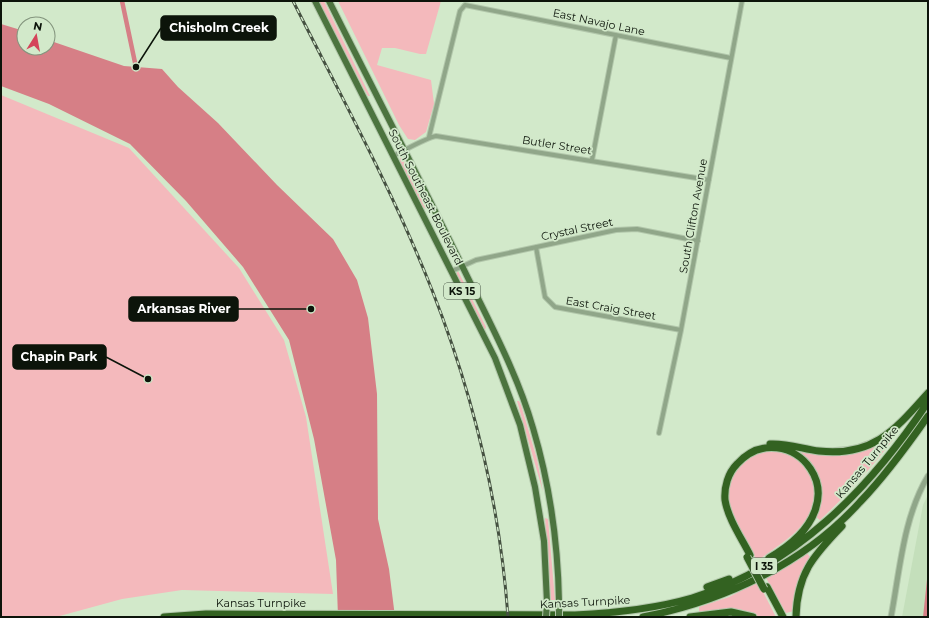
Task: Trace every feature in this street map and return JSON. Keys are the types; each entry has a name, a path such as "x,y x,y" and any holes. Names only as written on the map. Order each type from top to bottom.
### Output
{"highway":[{"path":"779,617 748,556 725,516 720,497 723,477 727,469 737,458 748,450 767,444 783,444 831,451 854,450 876,443 894,430 928,393"},
{"name":"Kansas Turnpike","path":"164,617 206,614 575,615 618,613 691,598 722,587 781,556 809,537 836,514 865,484 886,459 928,402"},
{"name":"Kansas Turnpike","path":"643,617 696,604 724,594 778,568 797,556 835,526 859,504 878,483 928,416"},
{"path":"648,608 700,591 750,569 775,554 802,531 815,513 818,501 817,482 813,472 804,460 787,450 767,448 749,454 735,466 726,482 725,501 748,556"},
{"path":"796,617 799,587 805,570 811,560 867,499 878,483"},
{"path":"765,588 783,617"},
{"path":"690,617 731,612 753,617"}],"main road":[{"name":"South Southeast Boulevard","path":"316,1 495,358 520,425 540,514 544,541 547,602 546,617"},
{"name":"South Southeast Boulevard","path":"329,1 462,266 512,372 533,427 552,512 558,572 559,617"}],"street":[{"name":"South Clifton Avenue","path":"660,433 698,241 742,1"},
{"name":"East Navajo Lane","path":"429,137 459,15 463,6 468,4 731,58"},
{"path":"592,160 616,35"},
{"name":"Butler Street","path":"429,137 436,136 475,141 709,180"},
{"path":"393,156 429,137"},
{"name":"Crystal Street","path":"452,272 476,260 604,232 629,229 698,241"},
{"name":"East Craig Street","path":"536,247 545,297 555,307 681,330"},
{"path":"891,617 912,508 918,493 928,476"}],"shaded area":[{"path":"319,1 324,1 370,96 368,96 364,89"},
{"path":"338,1 441,1 426,54 395,48 382,48 377,65 431,80 434,104 426,132 415,140 408,139 399,125"},
{"path":"1,24 16,29 16,56 56,56 56,43 124,66 162,69 178,87 218,123 277,185 333,239 357,280 368,318 377,394 378,519 389,569 395,617 338,617 336,560 314,439 289,340 243,267 186,201 130,144 49,104 1,86"},
{"path":"1,95 129,148 239,268 284,340 306,417 333,594 182,590 122,599 56,617 1,617"},
{"path":"402,157 426,206 426,209 423,207 400,162 400,158"},
{"path":"458,271 486,327 485,330 456,274"},
{"path":"517,401 519,401 521,405 537,459 543,492"},
{"path":"889,437 893,440 858,482 820,520 816,517 821,499 820,482 813,466 801,453 803,450 825,452 847,450 869,446"},
{"path":"764,451 776,451 787,454 805,466 811,476 814,491 813,504 808,516 801,526 791,536 757,561 737,524 731,509 728,494 729,487 734,472 744,460"},
{"path":"928,495 928,617 902,617 923,505"},
{"path":"545,518 548,519 555,600 551,600"},
{"path":"807,553 810,557 798,583 794,611 786,613 766,578"},
{"path":"928,570 928,617 923,617"},
{"path":"758,582 776,617 760,617 740,609 699,612 699,607 729,597"}],"waterway":[{"path":"122,1 137,72"}],"railway":[{"path":"293,1 401,216 447,329 472,410 491,492 499,534 508,617"}],"place":[{"name":"Chisholm Creek","path":"136,67"},
{"name":"Arkansas River","path":"311,309"},
{"name":"Chapin Park","path":"148,379"}]}
